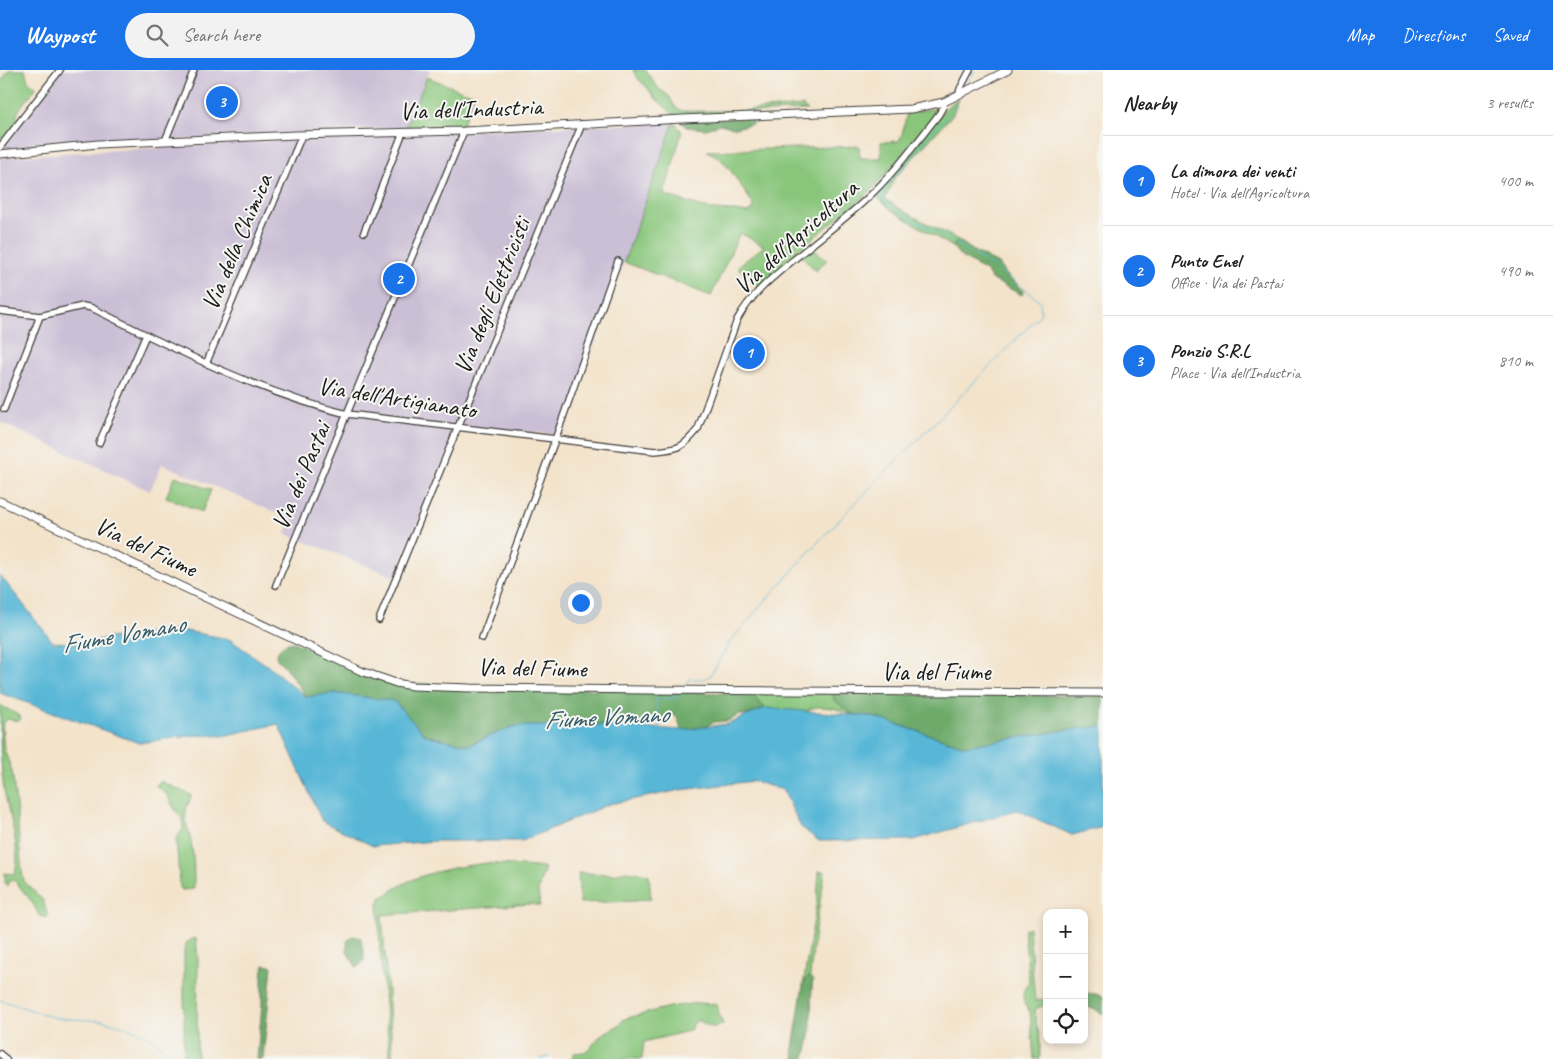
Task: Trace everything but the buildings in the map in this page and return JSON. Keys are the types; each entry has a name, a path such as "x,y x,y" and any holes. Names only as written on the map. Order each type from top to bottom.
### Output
{"street":[{"path":"0,147 60,70"},
{"path":"164,140 194,70"},
{"path":"960,94 960,89 970,70"},
{"name":"Via dell'Industria","path":"0,154 98,144 164,140 464,131 911,109 944,102 1008,70"},
{"name":"Via dell'Agricoltura","path":"687,443 698,429 737,320 744,308 776,274 862,203 884,182 939,114 944,102"},
{"name":"Via degli Elettricisti","path":"379,620 582,124"},
{"name":"Via dei Pastai","path":"276,585 464,131"},
{"path":"364,232 403,132"},
{"name":"Via della Chimica","path":"206,364 302,135"},
{"path":"482,638 555,440 618,260"},
{"name":"Via dell'Artigianato","path":"0,311 40,316 83,306 92,308 206,364 316,407 347,414 655,451 675,449 687,443"},
{"path":"4,409 40,316"},
{"path":"99,443 146,334"},
{"name":"Via del Fiume","path":"0,501 361,671 396,683 412,686 646,690 1103,693"},
{"path":"0,1054 6,1059"}],"shaded area":[{"path":"56,70 430,70 406,127 0,150 0,144"},
{"path":"674,122 562,435 458,427 395,577 286,534 291,519 162,464 150,491 0,422 0,157 407,133"}],"green space":[{"path":"9,70 25,70 28,81 36,87 20,108 17,123 3,141 0,139 0,83"},
{"path":"633,70 645,70 659,89 669,96 675,107 682,111 740,111 803,106 807,110 674,117 638,79"},
{"path":"427,77 475,94 462,125 406,127"},
{"path":"958,99 953,114 893,180 885,199 905,212 958,240 953,247 893,211 874,194 939,116 950,104"},
{"path":"931,109 936,111 934,116 871,191 790,257 758,288 737,267 764,246 740,233 711,296 624,262 674,122 682,132 664,195 713,210 748,213 752,210 753,204 720,158 707,151 859,146 860,158 881,158 881,142 899,141 907,113"},
{"path":"755,118 752,124 735,128 720,124 706,129 686,127 682,123 682,121"},
{"path":"958,240 975,252 1000,265 1004,272 1023,291 1022,295 991,279 987,272 960,256 953,247"},
{"path":"812,247 827,260 816,271 801,255"},
{"path":"175,476 211,490 202,512 166,497"},
{"path":"293,642 393,683 748,694 765,708 747,715 739,715 728,721 714,722 705,727 681,730 678,718 673,715 651,718 643,727 606,725 515,726 468,745 425,735 394,701 334,693 306,697 285,667 277,659 276,655 279,649"},
{"path":"752,694 833,694 839,703 854,715 833,708 812,708 801,714 765,708"},
{"path":"833,694 1103,696 1103,726 965,746 870,716 854,715 834,700"},
{"path":"0,705 20,716 21,719 19,721 8,719 3,723 4,749 12,771 24,881 43,900 48,917 39,915 32,902 14,880 9,880 7,886 5,883 5,873 15,874 17,853 4,790 0,748"},
{"path":"160,781 191,795 186,808 186,818 193,853 194,889 182,890 180,887 176,839 183,829 182,817 165,793 156,786"},
{"path":"487,863 545,868 538,891 540,906 531,904 382,915 393,1059 390,1059 380,950 378,902 380,898 416,878 446,869"},
{"path":"626,871 649,875 651,898 636,901 580,903 578,873 613,874"},
{"path":"819,871 825,872 810,976 803,985 817,900"},
{"path":"1029,927 1035,1001 1043,1000 1043,1006 1035,1009 1040,1038 1040,1059 1034,1059 1030,1012 1024,1003 1023,997 1024,989 1029,982 1024,929"},
{"path":"352,936 361,938 364,952 364,961 357,968 347,952 347,941"},
{"path":"196,938 198,960 197,1059 189,1059 184,1055 184,952 187,942"},
{"path":"264,965 272,966 263,1059 257,1059 262,1005 262,975"},
{"path":"810,976 813,979 811,1030 804,1059 795,1059 793,1048 803,985"},
{"path":"1088,993 1103,997 1103,1014 1088,1007"},
{"path":"698,1003 716,1004 723,1025 710,1027 698,1020 689,1031 644,1042 642,1059 571,1059 574,1053 584,1052 590,1048 601,1035 619,1025 624,1019 669,1007"}],"water":[{"path":"0,575 53,642 72,643 175,629 229,639 271,668 306,697 334,693 394,701 425,735 468,745 515,726 606,725 681,730 728,724 765,708 870,716 965,746 1103,726 1103,827 1072,835 1017,810 914,840 819,841 801,827 783,790 753,781 681,790 609,804 522,841 436,841 373,846 322,821 278,724 222,736 194,735 139,743 0,693"}],"waterway":[{"path":"966,85 976,70"},
{"path":"903,455 1041,312 1040,301 1015,282 962,247 901,213 882,199 886,187 956,104"},
{"path":"684,687 689,679 704,679 710,676 730,642 757,610 819,541 900,457"},
{"name":"Fiume Vomano","path":"660,728 656,699 677,698 680,694"},
{"path":"0,1000 56,1018 104,1021 127,1027 148,1036 179,1059"},
{"path":"540,1059 549,1057"}],"place":[{"name":"Ponzio S.R.L","path":"222,102"},
{"name":"Punto Enel","path":"399,279"},
{"name":"La dimora dei venti","path":"749,353"}]}
